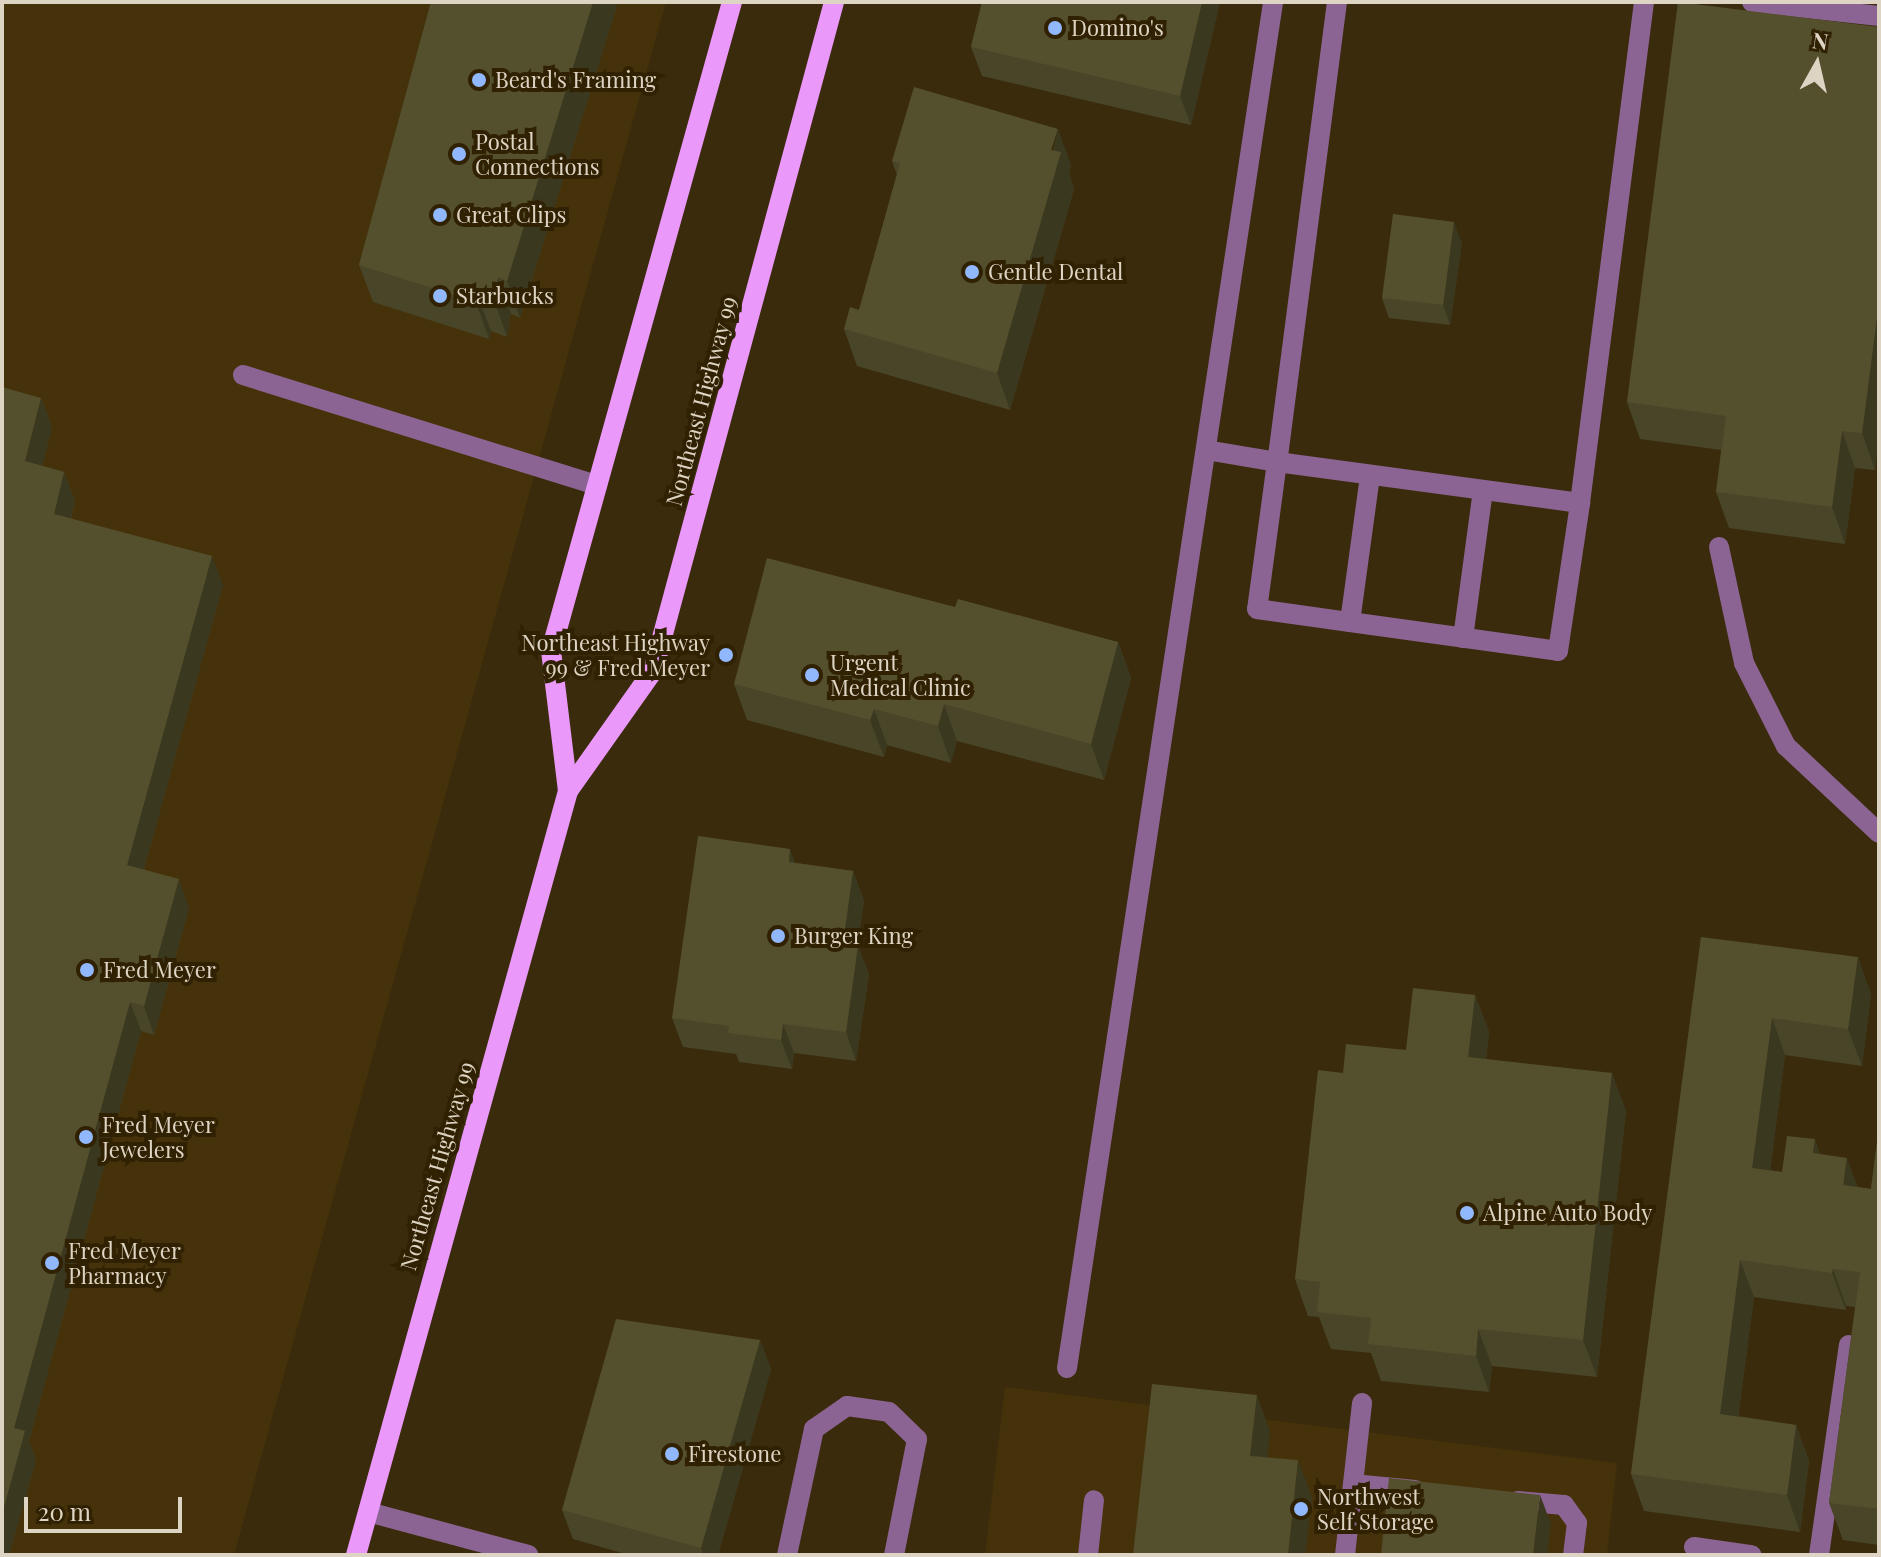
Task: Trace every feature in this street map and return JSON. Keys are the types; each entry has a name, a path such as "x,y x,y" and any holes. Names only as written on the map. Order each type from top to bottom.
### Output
{"main road":[{"name":"Northeast Highway 99","path":"568,791 551,651 732,2"},
{"name":"Northeast Highway 99","path":"356,1555 568,791 653,671 834,2"}],"lane":[{"path":"1067,1368 1273,2"},
{"path":"1337,2 1257,609 1558,651 1644,2"},
{"path":"1751,2 1879,16"},
{"path":"243,375 597,485"},
{"path":"1206,450 1370,476 1580,503"},
{"path":"1350,622 1370,476"},
{"path":"1463,638 1483,491"},
{"path":"1719,547 1744,663 1786,746 1879,833"},
{"path":"1819,1555 1849,1345"},
{"path":"1345,1555 1362,1403"},
{"path":"787,1555 814,1429 847,1406 889,1412 917,1439 894,1555"},
{"path":"1353,1484 1443,1493"},
{"path":"1503,1499 1564,1505 1577,1523 1573,1555"},
{"path":"1088,1555 1094,1500"},
{"path":"368,1512 528,1555"},
{"path":"1694,1547 1751,1555"}],"shaded area":[{"path":"2,2 666,2 234,1555 2,1555"},
{"name":"Northwest Self Storage","path":"1005,1387 1617,1463 1607,1555 985,1555"}],"building":[{"path":"431,2 593,2 507,281 498,277 494,300 477,294 476,302 359,265"},
{"path":"982,2 1202,2 1180,96 971,47"},
{"path":"1678,2 1879,27 1879,302 1862,433 1842,431 1832,507 1716,492 1726,416 1627,402"},
{"name":"Gentle Dental","path":"914,87 1058,129 1051,150 1061,152 997,373 844,329 850,307 859,310 900,163 892,161"},
{"path":"1393,214 1454,222 1443,305 1382,298"},
{"name":"Fred Meyer","path":"2,387 41,398 25,461 64,472 54,514 212,556 127,865 179,879 144,1006 130,1002 14,1428 25,1431 2,1514"},
{"path":"767,558 955,607 958,599 1118,642 1091,744 944,704 938,726 874,709 870,720 734,684"},
{"name":"Burger King","path":"698,836 790,849 789,862 853,871 843,943 858,945 846,1032 783,1024 781,1040 728,1033 729,1026 672,1018"},
{"path":"1701,937 1858,957 1848,1029 1772,1018 1752,1168 1782,1172 1787,1136 1815,1139 1813,1153 1847,1158 1843,1185 1871,1189 1879,1126 1879,1509 1829,1503 1860,1272 1833,1269 1832,1273 1740,1260 1720,1414 1796,1425 1787,1495 1631,1474"},
{"name":"Alpine Auto Body","path":"1413,988 1475,995 1468,1057 1612,1073 1583,1340 1478,1329 1476,1356 1368,1344 1371,1318 1317,1312 1320,1282 1295,1279 1318,1070 1343,1073 1346,1044 1406,1050"},
{"name":"Firestone","path":"616,1319 760,1340 701,1548 562,1510"},
{"path":"1152,1384 1257,1395 1250,1456 1298,1460 1288,1555 1133,1555"},
{"path":"1389,1478 1540,1495 1533,1555 1381,1555"}],"place":[{"name":"Domino's","path":"1055,28"},
{"name":"Beard's Framing","path":"479,80"},
{"name":"Postal Connections","path":"459,154"},
{"name":"Great Clips","path":"440,215"},
{"name":"Gentle Dental","path":"972,272"},
{"name":"Starbucks","path":"440,296"},
{"name":"Northeast Highway 99 & Fred Meyer","path":"726,655"},
{"name":"Urgent Medical Clinic","path":"812,675"},
{"name":"Burger King","path":"778,936"},
{"name":"Fred Meyer","path":"87,970"},
{"name":"Fred Meyer Jewelers","path":"86,1137"},
{"name":"Alpine Auto Body","path":"1467,1213"},
{"name":"Fred Meyer Pharmacy","path":"52,1263"},
{"name":"Firestone","path":"672,1454"},
{"name":"Northwest Self Storage","path":"1301,1509"}]}
